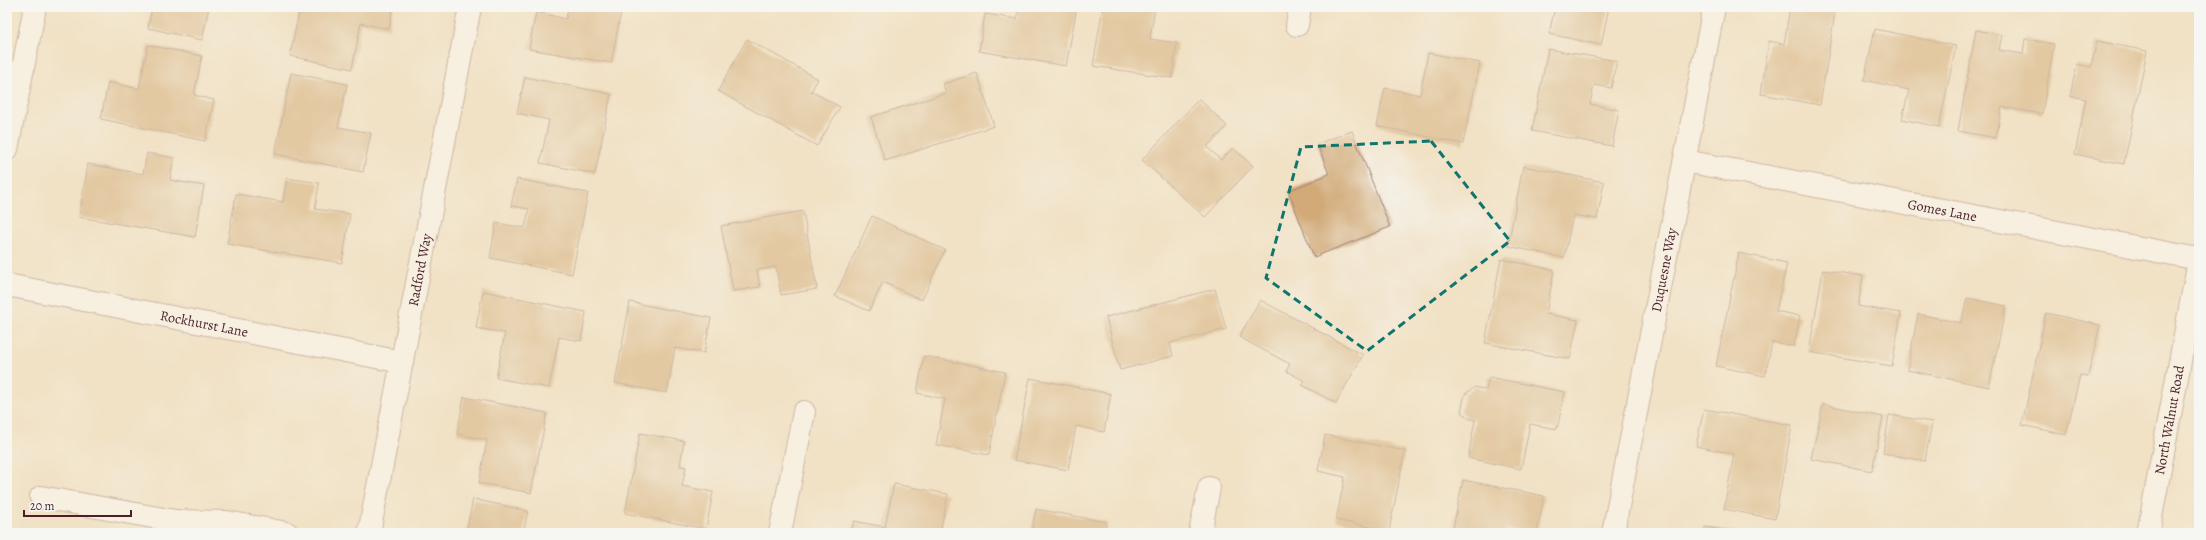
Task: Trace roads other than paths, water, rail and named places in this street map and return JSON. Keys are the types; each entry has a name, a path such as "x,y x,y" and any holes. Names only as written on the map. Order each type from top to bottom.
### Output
{"street":[{"path":"7,149 35,7"},
{"name":"Radford Way","path":"369,533 470,7"},
{"name":"Duquesne Way","path":"1613,533 1714,7"},
{"name":"Gomes Lane","path":"1685,161 2199,259"},
{"name":"North Walnut Road","path":"2148,533 2199,259"},
{"name":"Rockhurst Lane","path":"7,285 402,362"},
{"path":"780,533 804,412"},
{"path":"1200,533 1209,488"},
{"path":"41,497 173,527 227,522 287,533"}]}
